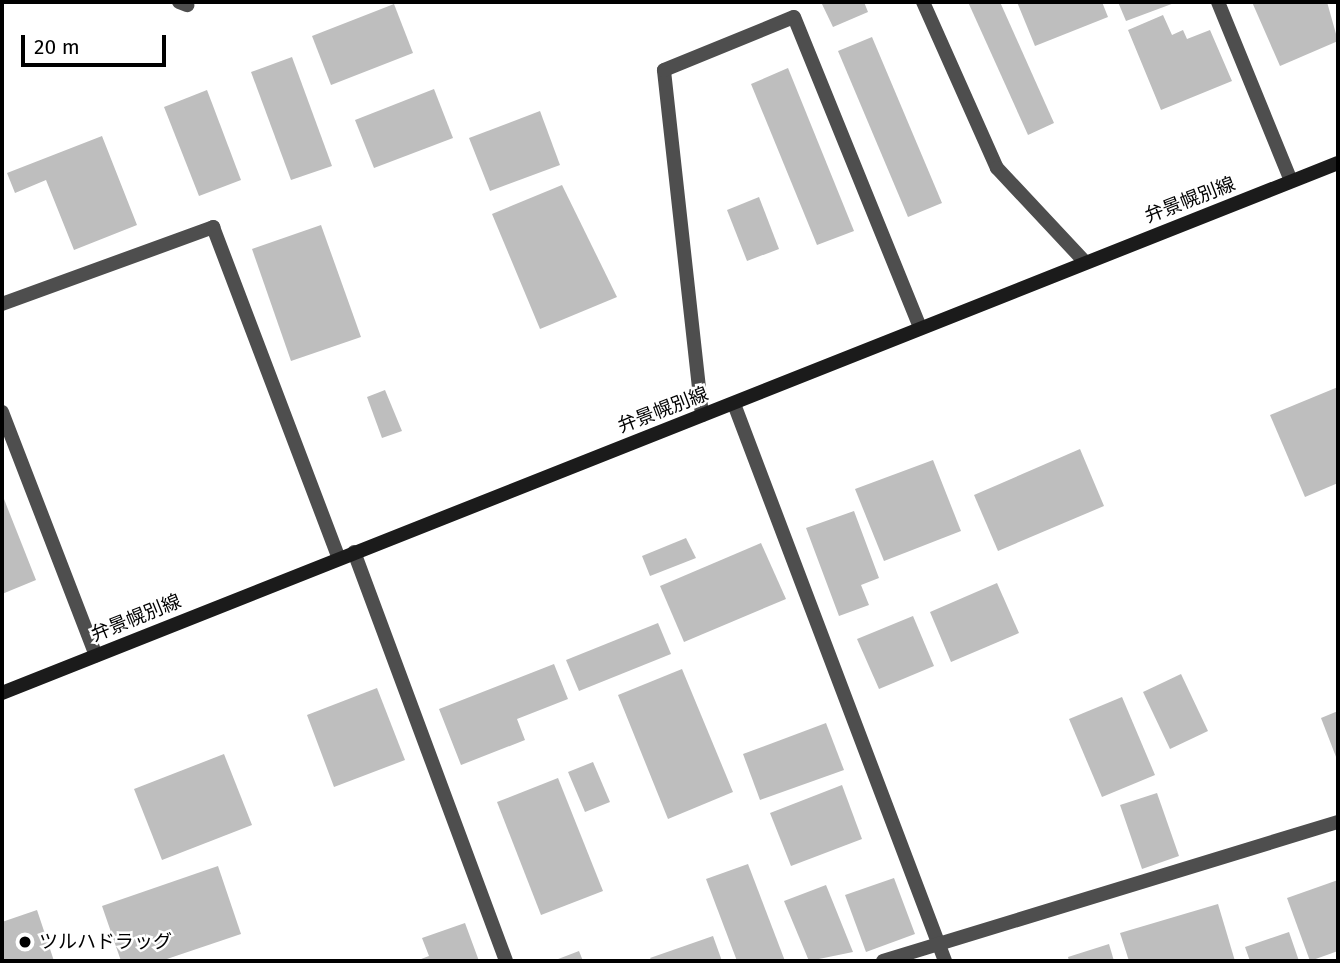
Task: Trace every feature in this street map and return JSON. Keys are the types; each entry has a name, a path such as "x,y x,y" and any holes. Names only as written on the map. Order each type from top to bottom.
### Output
{"main road":[{"name":"弁景幌別線","path":"2,693 1338,163"}],"street":[{"path":"923,2 997,168 1085,262"},
{"path":"1218,2 1291,181"},
{"path":"702,415 663,70 794,16 920,327"},
{"path":"2,304 213,227 339,558"},
{"path":"734,404 945,961"},
{"path":"2,412 96,655"},
{"path":"354,552 506,961"},
{"path":"883,961 1338,822"}],"building":[{"path":"821,2 864,2 868,12 833,27"},
{"path":"968,2 1000,2 1054,123 1028,135"},
{"path":"1017,2 1102,2 1108,17 1035,46"},
{"path":"1118,2 1177,2 1126,21"},
{"path":"1252,2 1327,2 1338,41 1280,66"},
{"path":"394,4 413,53 331,85 312,36"},
{"path":"1163,15 1172,35 1183,30 1187,39 1210,30 1232,81 1161,110 1128,30"},
{"path":"872,37 942,203 908,217 838,51"},
{"path":"292,57 332,166 291,180 251,72"},
{"path":"788,68 854,231 817,245 751,84"},
{"path":"434,89 453,138 374,168 355,120"},
{"path":"207,90 241,180 199,196 164,107"},
{"path":"540,111 560,165 490,191 469,138"},
{"path":"102,136 137,225 74,250 46,180 15,193 7,173"},
{"path":"562,185 617,297 540,329 492,214"},
{"path":"759,197 779,249 747,261 727,210"},
{"path":"321,225 361,337 291,361 252,249"},
{"path":"1338,387 1338,483 1305,497 1270,415"},
{"path":"385,390 402,431 382,438 367,397"},
{"path":"1080,449 1104,506 998,551 974,495"},
{"path":"933,460 961,531 884,561 855,489"},
{"path":"2,494 36,580 2,594"},
{"path":"854,511 879,578 861,585 869,605 839,616 806,528"},
{"path":"686,538 696,558 650,576 642,556"},
{"path":"761,543 786,599 684,642 660,586"},
{"path":"997,583 1019,633 951,662 930,612"},
{"path":"913,616 934,666 879,689 857,639"},
{"path":"658,623 671,654 579,691 566,660"},
{"path":"554,664 568,699 517,719 525,740 461,765 439,709"},
{"path":"682,669 733,792 668,819 618,695"},
{"path":"1181,674 1208,731 1170,749 1143,692"},
{"path":"377,688 405,760 334,787 307,715"},
{"path":"1122,697 1155,775 1102,797 1069,719"},
{"path":"1338,711 1338,762 1321,718"},
{"path":"826,723 844,770 760,800 743,754"},
{"path":"224,754 252,825 162,860 134,789"},
{"path":"593,762 610,802 585,812 568,772"},
{"path":"558,778 603,891 541,915 497,802"},
{"path":"842,785 862,839 791,866 770,813"},
{"path":"1157,793 1179,856 1142,869 1120,805"},
{"path":"748,864 785,961 737,961 706,879"},
{"path":"218,866 241,934 161,961 121,961 102,906"},
{"path":"894,878 915,934 866,952 845,895"},
{"path":"1338,880 1338,951 1310,961 1287,898"},
{"path":"826,885 853,952 809,961 784,901"},
{"path":"1218,904 1235,961 1129,961 1120,933"},
{"name":"ツルハドラッグ","path":"37,910 54,961 2,961 2,922"},
{"path":"465,923 479,961 416,961 429,956 422,938"},
{"path":"1289,932 1299,961 1250,961 1245,947"},
{"path":"713,936 722,961 652,961 650,958"},
{"path":"1109,944 1114,961 1069,961 1068,957"},
{"path":"579,951 583,961 553,961"}],"place":[{"name":"ツルハドラッグ","path":"25,942"}]}
